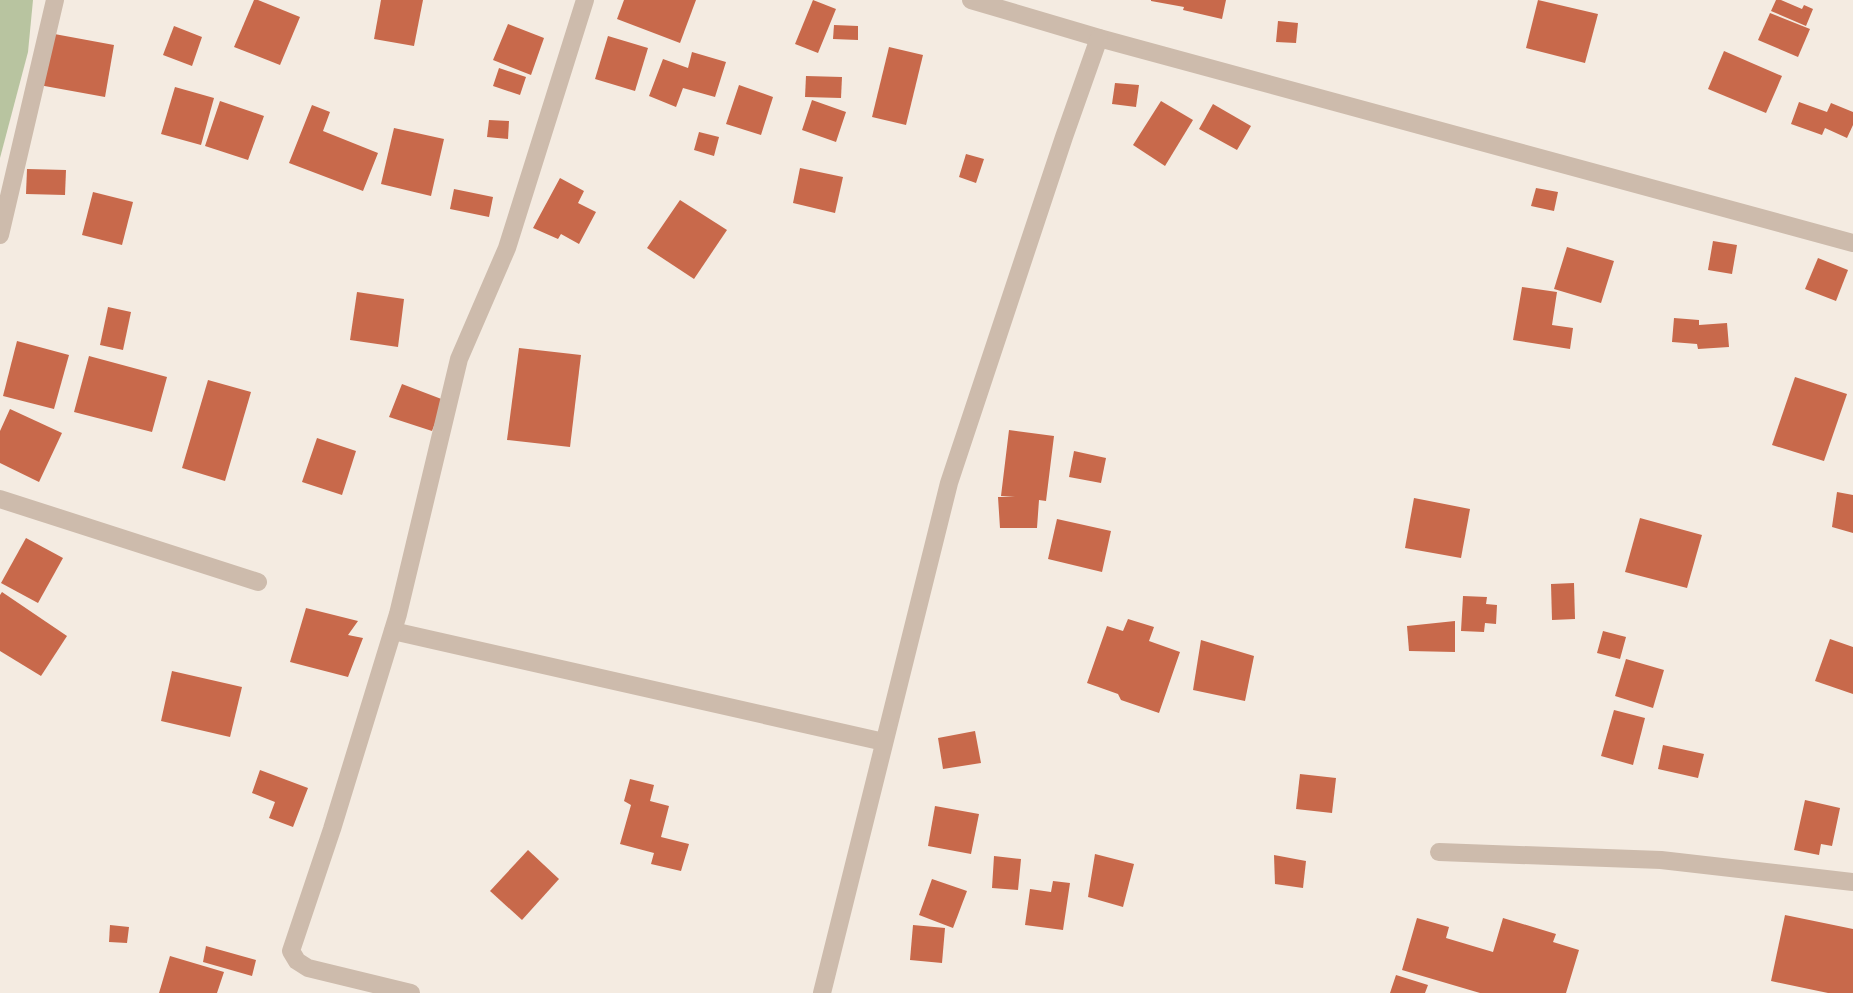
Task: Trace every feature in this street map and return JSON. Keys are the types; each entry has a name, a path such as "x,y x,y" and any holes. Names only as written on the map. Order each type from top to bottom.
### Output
{"street":[{"path":"0,235 55,0"},
{"path":"411,993 307,968 297,961 291,951 393,631 459,359 508,248 585,0"},
{"path":"971,0 1099,38 1853,243"},
{"path":"822,993 949,483 1099,38"},
{"path":"0,499 258,582"},
{"path":"393,631 884,742"},
{"path":"1439,852 1661,860 1853,883"}],"green space":[{"path":"0,0 33,0 28,52 0,158"}],"building":[{"path":"254,0 300,17 280,65 234,47"},
{"path":"381,0 423,0 414,46 374,39"},
{"path":"624,0 696,0 680,43 617,19"},
{"path":"813,0 836,9 818,53 795,44"},
{"path":"1151,0 1226,0 1222,19"},
{"path":"1538,0 1598,14 1585,63 1526,48"},
{"path":"1776,0 1802,9 1804,5 1813,9 1806,26 1771,11"},
{"path":"1770,13 1810,29 1798,57 1758,40"},
{"path":"1278,21 1298,23 1296,43 1276,42"},
{"path":"508,24 544,38 531,75 493,60"},
{"path":"834,25 858,26 858,40 833,39"},
{"path":"174,26 202,37 192,66 163,55"},
{"path":"49,33 114,45 105,97 39,85"},
{"path":"608,36 648,48 635,91 595,79"},
{"path":"889,47 923,55 906,125 872,117"},
{"path":"1724,51 1782,76 1766,113 1708,89"},
{"path":"692,52 726,62 715,97 683,88 676,107 649,96 663,59 688,68"},
{"path":"499,68 526,77 520,95 493,86"},
{"path":"806,76 842,77 841,98 805,97"},
{"path":"1115,83 1139,85 1136,107 1112,104"},
{"path":"739,85 773,97 761,135 726,124"},
{"path":"175,87 214,98 201,145 161,134"},
{"path":"812,100 846,112 836,142 802,130"},
{"path":"220,101 264,116 248,160 205,146"},
{"path":"1161,101 1193,120 1165,166 1133,145"},
{"path":"1799,102 1827,112 1831,103 1853,112 1853,125 1847,138 1825,128 1822,135 1791,124"},
{"path":"1213,104 1251,126 1237,150 1199,129"},
{"path":"312,105 330,112 323,131 378,153 363,191 289,163"},
{"path":"489,120 509,121 508,139 487,137"},
{"path":"394,128 444,139 431,196 381,184"},
{"path":"699,132 719,137 714,156 694,150"},
{"path":"966,154 984,159 976,183 959,177"},
{"path":"800,168 843,177 835,213 793,203"},
{"path":"27,169 66,170 65,195 26,194"},
{"path":"560,178 584,191 578,203 596,212 579,244 561,234 558,239 533,228"},
{"path":"1536,188 1558,192 1554,211 1531,206"},
{"path":"454,189 493,197 489,217 450,209"},
{"path":"93,192 133,202 122,245 82,235"},
{"path":"680,200 727,230 694,279 647,248"},
{"path":"1713,241 1737,245 1732,274 1708,270"},
{"path":"1567,247 1614,261 1601,303 1554,289"},
{"path":"1818,258 1848,270 1836,301 1805,289"},
{"path":"1522,287 1557,292 1552,325 1573,328 1570,349 1513,340"},
{"path":"357,292 404,299 398,347 350,340"},
{"path":"108,307 131,312 123,350 100,345"},
{"path":"1674,318 1699,320 1699,325 1727,323 1729,347 1698,349 1697,344 1672,342"},
{"path":"17,341 69,355 54,409 3,396"},
{"path":"519,348 581,355 570,447 507,440"},
{"path":"89,356 167,377 152,432 74,412"},
{"path":"1795,377 1847,394 1824,461 1772,445"},
{"path":"208,380 251,392 225,481 182,468"},
{"path":"402,384 444,400 432,431 389,417"},
{"path":"10,409 62,433 39,482 0,463 0,431"},
{"path":"1009,430 1054,436 1046,501 1039,500 1037,528 1000,528 998,497 1015,497 1001,496"},
{"path":"317,438 356,451 342,495 302,482"},
{"path":"1074,451 1106,458 1101,483 1069,477"},
{"path":"1837,492 1853,495 1853,533 1832,527"},
{"path":"1414,498 1470,509 1461,558 1405,548"},
{"path":"1640,518 1702,535 1687,588 1625,572"},
{"path":"1057,519 1111,531 1102,572 1048,559"},
{"path":"26,538 63,558 38,603 1,583"},
{"path":"1574,583 1575,619 1552,620 1551,584"},
{"path":"2,592 67,636 41,676 0,651"},
{"path":"1463,596 1487,597 1486,604 1497,605 1496,624 1485,623 1484,632 1461,631"},
{"path":"306,608 358,621 348,635 363,638 348,677 290,662"},
{"path":"1128,619 1154,627 1149,641 1180,652 1159,713 1121,700 1118,694 1087,683 1107,626 1123,631"},
{"path":"1455,621 1455,652 1409,651 1407,626"},
{"path":"1603,631 1626,637 1620,659 1597,653"},
{"path":"1830,639 1853,647 1853,694 1815,681"},
{"path":"1201,640 1254,656 1245,701 1193,690"},
{"path":"1626,659 1664,670 1653,708 1615,696"},
{"path":"172,671 242,687 230,737 161,721"},
{"path":"1614,710 1645,718 1633,765 1601,756"},
{"path":"975,731 981,763 943,769 938,738"},
{"path":"1663,745 1704,754 1698,778 1658,769"},
{"path":"260,770 308,788 293,827 269,818 275,802 252,793"},
{"path":"1300,774 1336,778 1332,813 1296,809"},
{"path":"630,779 654,785 650,801 669,806 661,837 689,844 681,871 651,864 654,853 620,844 631,805 624,801"},
{"path":"1805,800 1840,808 1832,846 1821,844 1819,855 1794,850"},
{"path":"935,806 979,814 971,854 928,846"},
{"path":"528,850 559,879 522,920 490,891"},
{"path":"1095,854 1134,864 1123,907 1088,897"},
{"path":"1274,855 1306,861 1303,888 1275,884"},
{"path":"994,856 1021,859 1018,890 992,888"},
{"path":"932,879 967,891 953,928 919,915"},
{"path":"1053,881 1070,883 1063,930 1025,925 1030,889 1051,892"},
{"path":"1785,915 1853,929 1853,993 1828,993 1771,981"},
{"path":"1417,918 1449,927 1446,938 1493,952 1503,918 1556,934 1553,942 1579,950 1566,993 1480,993 1402,970"},
{"path":"110,925 129,927 127,943 109,942"},
{"path":"913,925 945,928 942,963 910,960"},
{"path":"206,946 256,960 252,976 203,962"},
{"path":"170,956 224,972 217,993 159,993"},
{"path":"1396,975 1428,985 1425,993 1390,993"}]}
